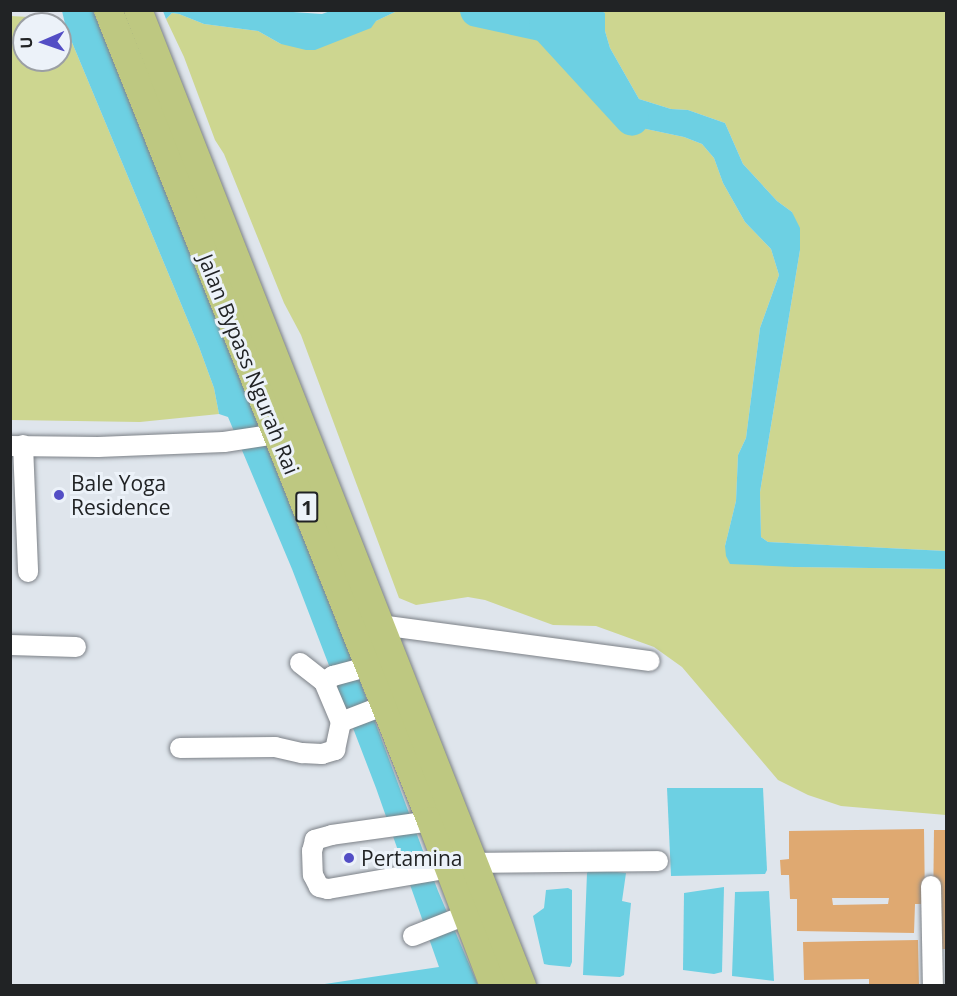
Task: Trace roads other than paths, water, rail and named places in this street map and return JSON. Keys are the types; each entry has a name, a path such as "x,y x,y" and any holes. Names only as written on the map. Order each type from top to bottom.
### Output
{"highway":[{"name":"Jalan Bypass Ngurah Rai","path":"113,20 270,435 365,667 425,823 522,986"},
{"name":"Jalan Bypass Ngurah Rai","path":"142,22 380,625 452,867 462,917 494,986"}],"street":[{"path":"28,572 17,446 98,447 224,442 270,435"},
{"path":"380,625 650,661"},
{"path":"10,645 76,647"},
{"path":"180,748 275,747 302,753 322,754 335,750 345,721 328,679 300,663"},
{"path":"328,679 365,667"},
{"path":"345,721 379,708"},
{"path":"425,823 332,835 315,840 312,850 313,875 319,887 328,889 452,867 658,861"},
{"path":"931,886 933,986"},
{"path":"420,933 462,917"}],"water":[{"path":"264,10 322,14 333,10 397,11 376,21 371,28 315,50 306,50 281,44 258,31 204,24 172,13 166,19 163,11"},
{"path":"600,10 605,13 605,31 610,48 639,99 671,109 688,110 725,123 743,164 777,201 792,212 800,228 800,250 760,492 761,537 768,542 946,551 946,569 730,564 725,546 736,501 738,455 746,438 760,328 779,275 771,249 745,222 723,183 714,158 702,144 684,137 627,125 609,105 591,56 573,35 490,11"},
{"path":"93,11 358,676 438,891 478,985 318,985 439,967 376,788 292,569 228,417 219,414 214,388 199,347 72,42 72,12 62,12"},
{"path":"667,788 763,788 767,870 765,874 671,876"},
{"path":"590,869 626,873 622,901 631,903 624,975 620,977 583,975 587,873"},
{"path":"724,887 722,972 714,974 683,970 684,893"},
{"path":"568,888 572,890 572,962 570,967 544,964 533,916 544,908 546,890"},
{"path":"769,891 774,981 732,976 735,892"}],"waterway":[{"path":"477,10 546,25 632,119"}],"place":[{"name":"Bale Yoga Residence","path":"59,495"},
{"name":"Pertamina","path":"349,858"}]}
